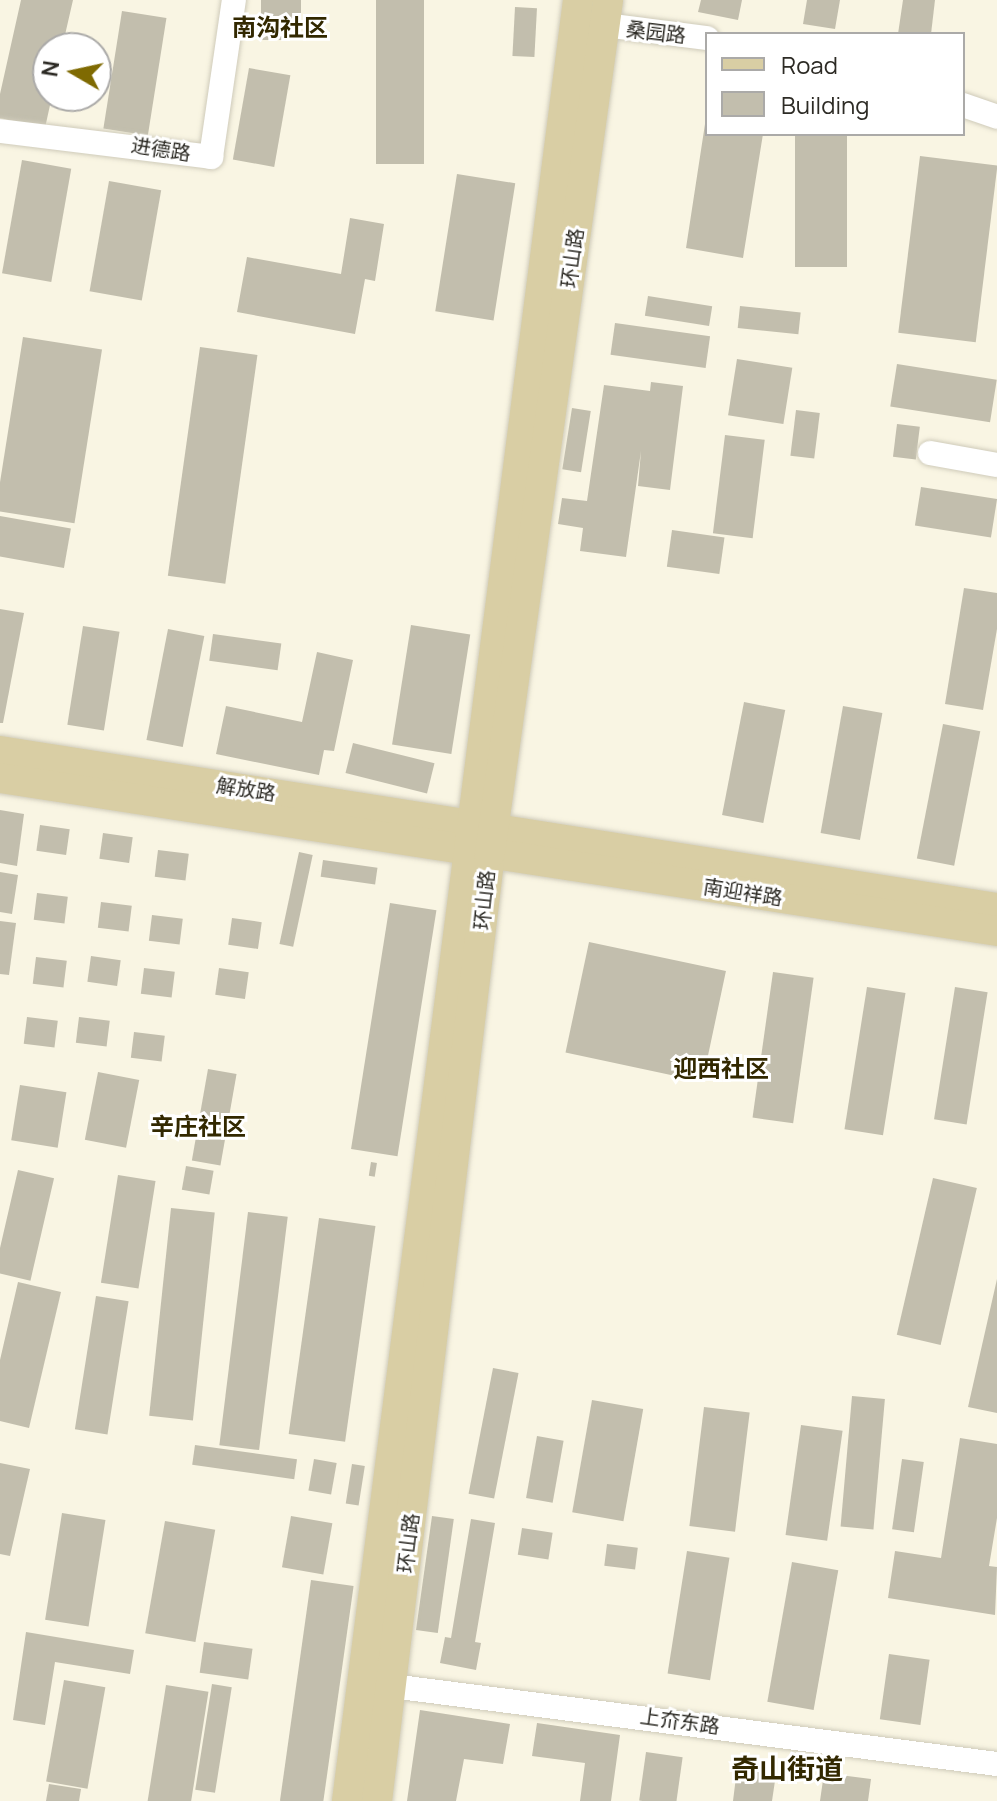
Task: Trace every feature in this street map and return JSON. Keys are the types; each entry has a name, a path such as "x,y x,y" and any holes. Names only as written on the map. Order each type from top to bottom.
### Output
{"main road":[{"name":"环山路","path":"347,1801 376,1684 480,839 578,0"},
{"name":"环山路","path":"480,839 606,13"},
{"name":"解放路","path":"0,751 480,839"},
{"name":"解放路","path":"0,778 480,839"},
{"name":"南迎祥路","path":"480,839 997,908"},
{"name":"南迎祥路","path":"480,839 997,931"},
{"name":"环山路","path":"376,1684 377,1801"}],"street":[{"name":"进德路","path":"0,131 211,157 234,0"},
{"name":"桑园路","path":"606,13 705,38"},
{"path":"965,106 997,117"},
{"path":"930,453 997,465"},
{"name":"上夼东路","path":"376,1684 997,1764"}],"building":[{"path":"21,0 73,0 66,32 32,32 32,112 48,112 45,128 0,118 0,94"},
{"path":"261,0 301,0 301,40 261,40"},
{"path":"376,0 424,0 424,164 376,164"},
{"path":"701,0 742,0 738,20 698,12"},
{"path":"807,0 840,0 835,29 803,24"},
{"path":"903,0 935,0 931,32 898,32"},
{"path":"515,7 537,8 534,57 512,56"},
{"path":"122,11 166,18 148,136 103,129 106,112 112,112 112,74"},
{"path":"249,68 290,75 274,167 233,160"},
{"path":"705,124 705,136 763,136 743,258 686,248"},
{"path":"795,136 847,136 847,267 795,267"},
{"path":"920,156 997,165 976,342 898,333"},
{"path":"22,160 71,169 51,282 2,273"},
{"path":"457,174 515,183 494,321 435,311"},
{"path":"109,181 161,190 142,301 90,291"},
{"path":"350,218 384,224 375,281 365,279 355,334 237,312 247,257 341,274"},
{"path":"648,296 712,306 709,326 645,316"},
{"path":"740,306 801,312 798,334 738,328"},
{"path":"615,323 710,336 706,368 611,355"},
{"path":"23,337 102,350 74,523 0,512 0,482"},
{"path":"200,347 257,355 225,584 168,576"},
{"path":"737,359 792,368 783,424 728,415"},
{"path":"897,364 997,380 990,422 890,406"},
{"path":"651,382 683,386 670,490 638,486 641,451 626,557 580,551 583,528 558,524 562,498 587,501 604,385 650,391"},
{"path":"572,408 591,411 581,472 562,469"},
{"path":"796,410 820,413 814,459 790,456"},
{"path":"897,424 920,427 916,460 893,457"},
{"path":"725,435 765,440 753,538 713,533"},
{"path":"921,487 997,499 991,538 915,526"},
{"path":"0,516 71,529 64,568 0,557"},
{"path":"672,530 724,537 719,574 667,567"},
{"path":"964,588 997,593 997,629 983,710 945,704"},
{"path":"0,609 24,613 3,723 0,723"},
{"path":"411,625 470,634 451,754 392,745"},
{"path":"83,626 120,632 104,731 67,725"},
{"path":"168,629 204,636 183,747 146,740"},
{"path":"213,634 281,644 278,670 209,661"},
{"path":"317,652 353,660 334,751 324,750 319,775 216,754 226,706 302,722"},
{"path":"744,702 785,710 763,823 722,815"},
{"path":"843,706 882,713 860,840 821,833"},
{"path":"943,724 980,731 954,866 917,858"},
{"path":"353,743 435,763 427,793 346,773"},
{"path":"0,810 24,814 17,866 0,863"},
{"path":"40,825 70,829 66,855 36,851"},
{"path":"103,833 133,837 129,863 99,859"},
{"path":"158,850 189,854 185,881 155,877"},
{"path":"299,852 313,855 293,947 279,944"},
{"path":"323,860 377,868 375,884 321,877"},
{"path":"0,872 18,875 12,914 0,912"},
{"path":"37,893 68,897 64,924 34,920"},
{"path":"101,902 132,906 129,932 98,928"},
{"path":"390,903 436,910 397,1156 351,1149"},
{"path":"152,915 183,919 180,945 149,941"},
{"path":"232,918 262,922 258,949 228,945"},
{"path":"0,921 16,923 9,975 0,974"},
{"path":"589,942 726,971 702,1082 566,1053"},
{"path":"91,956 121,960 117,986 87,982"},
{"path":"36,957 67,961 63,988 33,984"},
{"path":"144,968 175,972 172,998 141,994"},
{"path":"219,968 249,972 245,999 215,995"},
{"path":"773,972 814,978 793,1123 753,1118"},
{"path":"867,987 906,993 883,1135 844,1129"},
{"path":"955,987 988,992 967,1125 934,1119"},
{"path":"27,1017 58,1021 54,1048 24,1044"},
{"path":"79,1017 110,1021 107,1047 76,1043"},
{"path":"134,1032 165,1036 162,1062 131,1058"},
{"path":"208,1069 237,1074 220,1166 192,1161"},
{"path":"98,1072 139,1080 126,1148 85,1140"},
{"path":"20,1085 66,1092 58,1148 11,1140"},
{"path":"371,1162 377,1163 375,1177 369,1176"},
{"path":"186,1166 214,1171 209,1194 182,1190"},
{"path":"18,1170 54,1178 30,1281 0,1274 0,1248"},
{"path":"118,1175 156,1181 138,1289 101,1283"},
{"path":"933,1178 977,1188 941,1345 897,1335"},
{"path":"171,1208 215,1213 193,1420 149,1416"},
{"path":"248,1212 288,1217 259,1450 219,1445"},
{"path":"319,1218 375,1226 345,1442 289,1434"},
{"path":"997,1279 997,1413 968,1407"},
{"path":"18,1282 61,1292 29,1428 0,1421 0,1360"},
{"path":"96,1296 129,1301 107,1435 75,1429"},
{"path":"493,1368 519,1373 494,1499 469,1494"},
{"path":"852,1396 885,1399 873,1529 841,1527"},
{"path":"592,1400 643,1409 623,1521 572,1512"},
{"path":"704,1407 750,1413 735,1532 689,1526"},
{"path":"801,1425 843,1431 827,1541 786,1535"},
{"path":"537,1436 564,1441 553,1503 526,1498"},
{"path":"960,1438 997,1444 997,1518 989,1566 997,1567 995,1615 888,1598 895,1551 941,1558"},
{"path":"195,1445 297,1459 294,1479 192,1465"},
{"path":"314,1459 337,1463 331,1495 308,1491"},
{"path":"902,1459 924,1462 914,1532 892,1529"},
{"path":"0,1463 30,1469 10,1556 0,1554"},
{"path":"352,1464 365,1466 359,1506 346,1504"},
{"path":"62,1513 105,1520 89,1627 45,1620"},
{"path":"291,1516 332,1523 323,1575 282,1567"},
{"path":"432,1516 454,1519 438,1633 416,1630"},
{"path":"471,1519 495,1523 475,1642 481,1643 476,1670 440,1663 445,1637 451,1638"},
{"path":"165,1521 215,1530 195,1642 145,1633"},
{"path":"522,1528 553,1533 548,1560 518,1555"},
{"path":"607,1544 638,1548 635,1570 604,1566"},
{"path":"687,1551 729,1558 710,1680 668,1673"},
{"path":"792,1562 838,1570 814,1710 767,1702"},
{"path":"311,1580 354,1586 323,1801 280,1801"},
{"path":"26,1632 134,1650 130,1674 55,1662 45,1725 13,1720"},
{"path":"204,1642 253,1649 248,1680 200,1673"},
{"path":"889,1654 930,1660 920,1725 880,1719"},
{"path":"64,1680 105,1687 87,1789 46,1781"},
{"path":"212,1684 232,1687 215,1793 195,1790"},
{"path":"166,1685 208,1692 191,1801 148,1801"},
{"path":"420,1710 510,1724 503,1764 464,1759 456,1801 407,1801"},
{"path":"537,1723 620,1735 611,1801 580,1801 585,1763 532,1756"},
{"path":"646,1752 683,1757 676,1801 639,1801"},
{"path":"737,1769 776,1774 772,1801 733,1801"},
{"path":"824,1773 871,1779 868,1801 820,1801"},
{"path":"49,1784 81,1789 79,1801 46,1801"}],"district":[{"name":"南沟社区","path":"280,27"},
{"name":"迎西社区","path":"721,1068"},
{"name":"辛庄社区","path":"198,1126"},
{"name":"奇山街道","path":"787,1768"}]}
